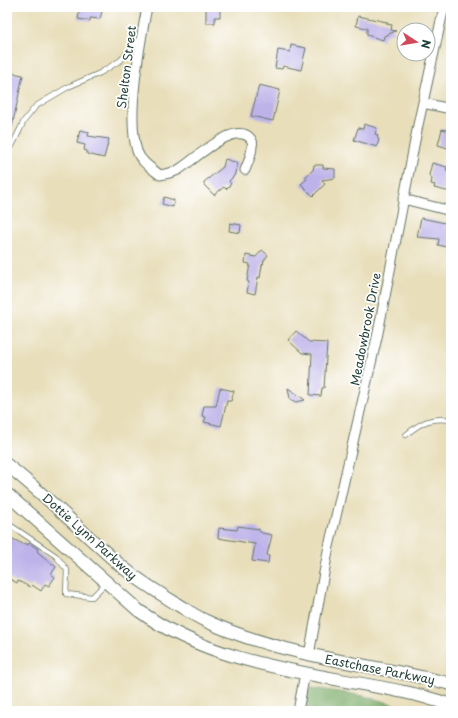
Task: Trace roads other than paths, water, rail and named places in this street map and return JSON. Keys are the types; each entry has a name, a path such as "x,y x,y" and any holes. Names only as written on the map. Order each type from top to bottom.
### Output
{"main road":[{"name":"Dottie Lynn Parkway","path":"7,465 52,502 116,561 152,589 205,621 241,636 309,655"},
{"name":"Dottie Lynn Parkway","path":"7,494 138,610 157,624 209,647 236,656 305,673"},
{"path":"236,656 250,655 292,664 309,655"},
{"name":"Eastchase Parkway","path":"309,655 408,673 451,684"},
{"name":"Eastchase Parkway","path":"305,673 404,692 451,705"}],"street":[{"name":"Shelton Street","path":"147,7 132,112 137,152 146,165 160,175 169,174 179,170 211,146 240,133 247,135 252,140 252,147 245,170"},
{"name":"Meadowbrook Drive","path":"309,655 328,551 378,333 403,199 444,7"},
{"path":"423,103 451,109"},
{"path":"403,199 451,211"},
{"path":"298,711 305,673"}],"lane":[{"path":"12,146 24,121 36,106 68,87 100,73 121,60 142,36"},
{"path":"406,435 417,425 429,419 451,420"},
{"path":"7,523 56,556 67,570 66,594 92,597 107,582"}]}
